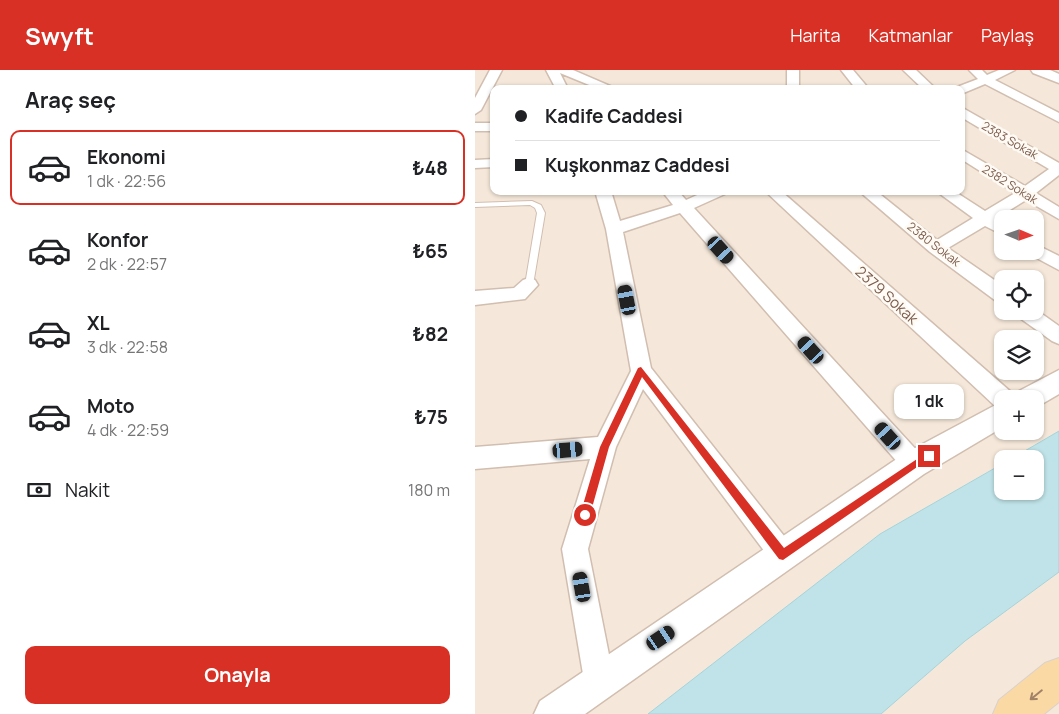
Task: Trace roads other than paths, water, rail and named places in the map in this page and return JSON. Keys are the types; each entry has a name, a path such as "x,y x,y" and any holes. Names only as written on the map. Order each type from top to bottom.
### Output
{"main road":[{"path":"1013,714 1059,676"}],"street":[{"path":"481,70 486,70"},
{"path":"475,110 496,70"},
{"path":"552,70 560,85"},
{"path":"562,70 601,85"},
{"path":"793,70 793,85"},
{"path":"847,70 860,85"},
{"path":"909,70 926,85"},
{"path":"975,70 986,80 1059,118"},
{"path":"965,88 1009,70"},
{"path":"1038,70 1059,79"},
{"name":"2383 Sokak","path":"965,113 1059,168"},
{"path":"475,127 490,127"},
{"name":"2382 Sokak","path":"965,156 1059,214"},
{"path":"475,164 490,163"},
{"path":"936,248 1025,194 1059,168"},
{"path":"604,195 614,229 641,370 783,555"},
{"path":"672,195 914,464"},
{"path":"614,229 683,207 711,195"},
{"name":"2379 Sokak","path":"776,195 994,392"},
{"name":"2380 Sokak","path":"871,195 936,248 994,290"},
{"path":"949,195 994,225"},
{"path":"1044,255 1059,264"},
{"path":"475,298 519,294 529,285"},
{"path":"1037,320 1059,336"},
{"path":"599,680 575,549 605,447 641,370"},
{"path":"1043,390 1059,381"},
{"path":"553,714 599,680 914,464 994,418"},
{"path":"475,458 605,447"}],"lane":[{"path":"475,205 532,203 538,206 541,213 529,285"}],"water":[{"path":"1059,431 1059,572 965,641 881,714 648,714 880,534 994,469 994,500 1044,500 1044,450 1026,450"}]}
